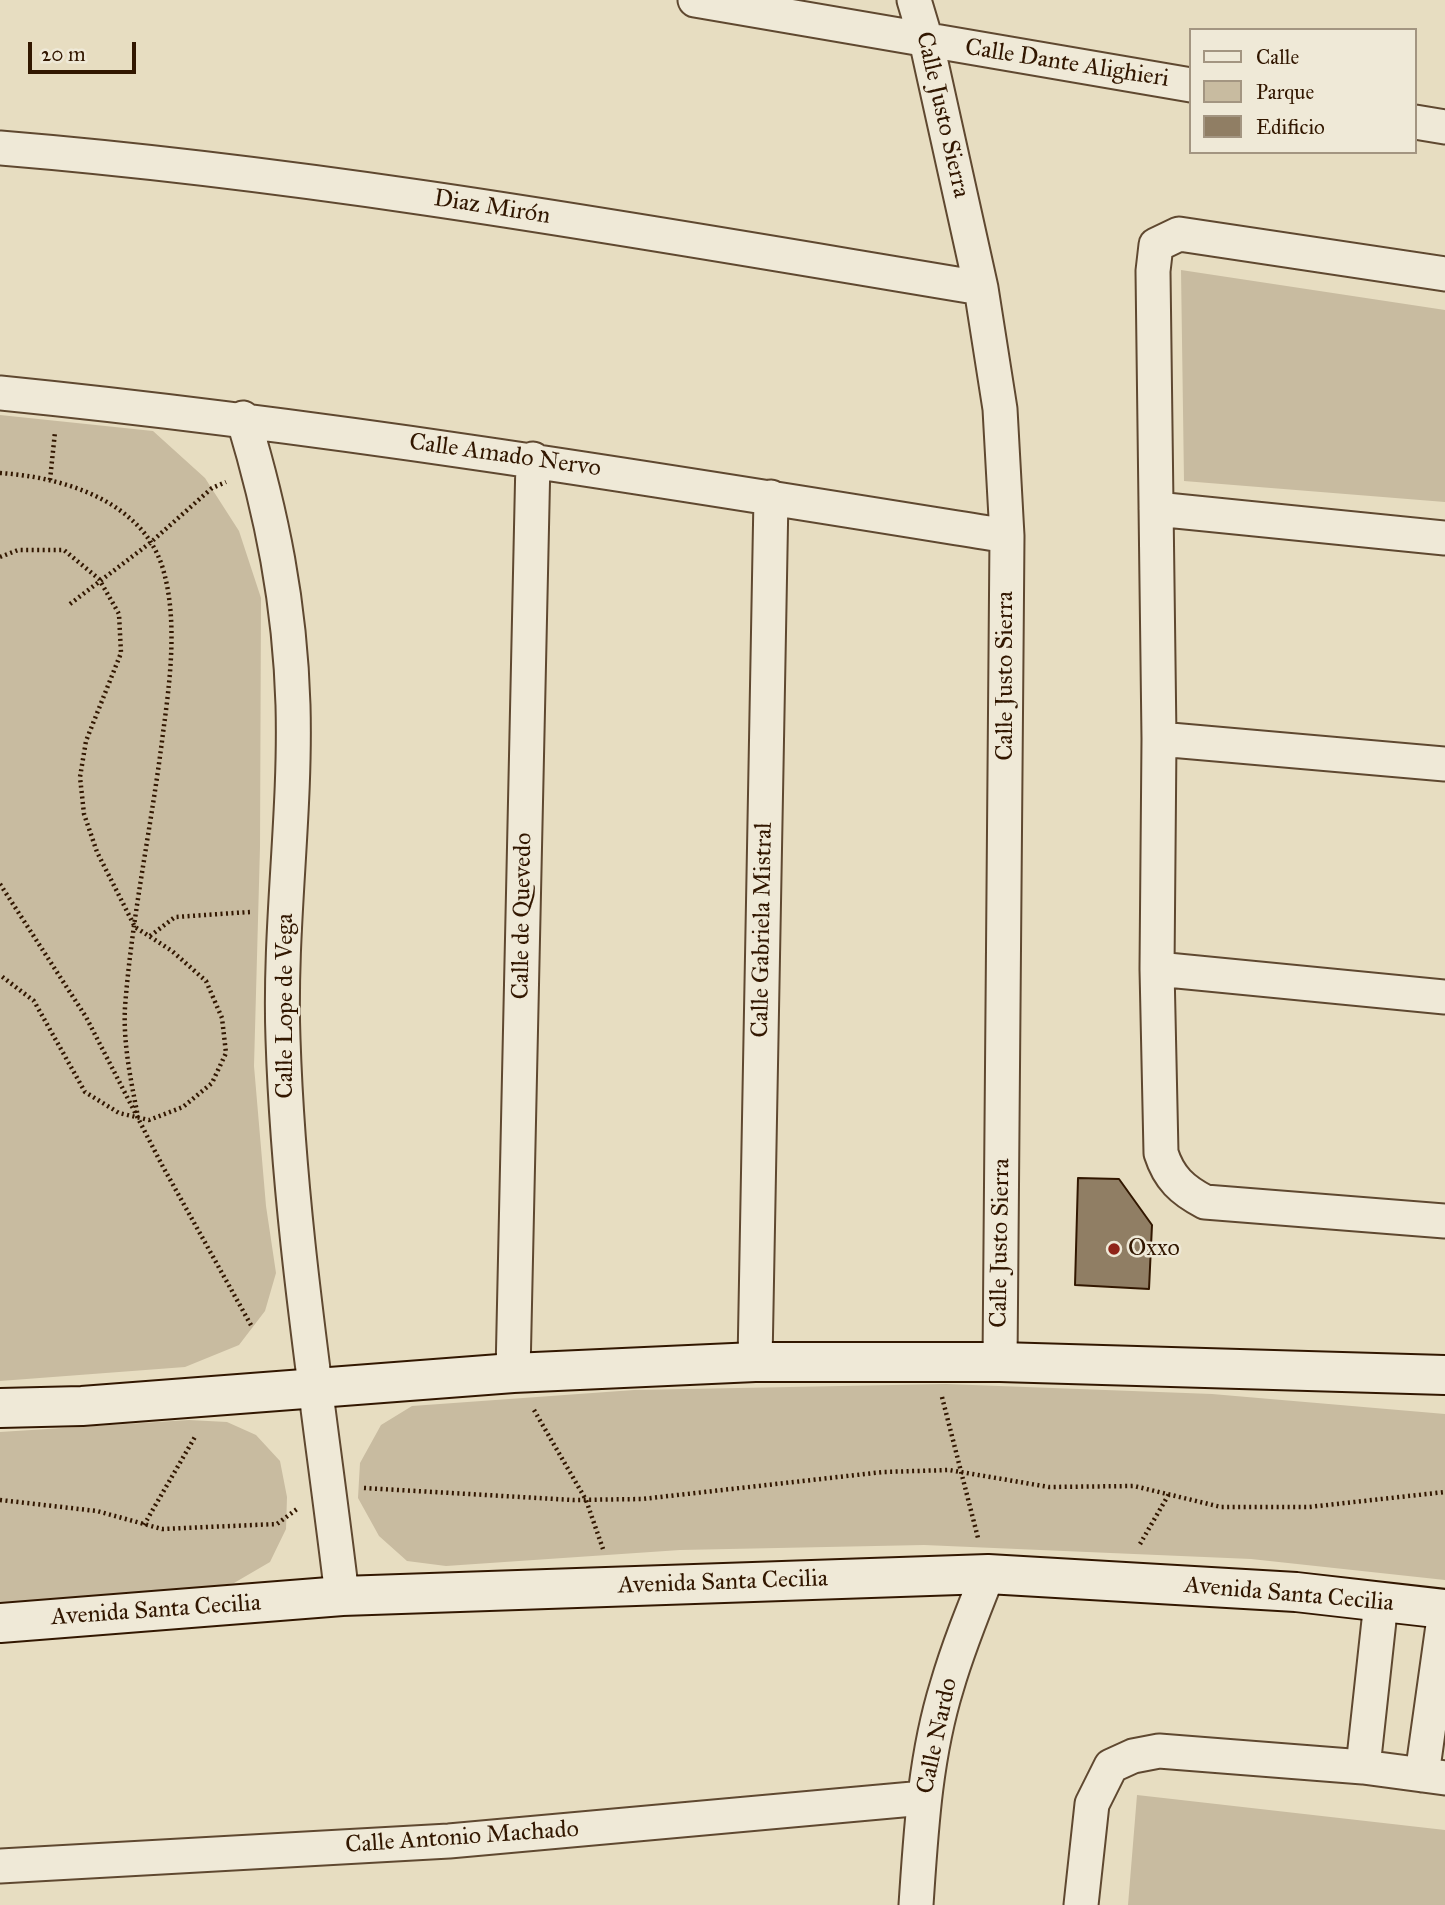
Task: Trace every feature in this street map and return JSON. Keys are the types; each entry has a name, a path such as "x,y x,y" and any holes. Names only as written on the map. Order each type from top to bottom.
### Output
{"street":[{"name":"Calle Dante Alighieri","path":"695,0 1190,85"},
{"name":"Calle Justo Sierra","path":"914,0 926,40 981,288 1000,409 1007,536 1000,1362"},
{"path":"1417,122 1445,127"},
{"name":"Diaz Mirón","path":"0,148 127,159 414,195 981,288"},
{"path":"1445,274 1179,234 1156,245 1153,271 1159,739 1157,969 1161,1153 1166,1169 1177,1184 1205,1202 1224,1206 1445,1221"},
{"name":"Calle Amado Nervo","path":"0,393 243,418 533,459 1007,536"},
{"name":"Calle Lope de Vega","path":"243,418 278,547 289,628 293,707 292,781 282,1036 294,1213 342,1597"},
{"name":"Calle de Quevedo","path":"513,1373 533,459"},
{"name":"Calle Gabriela Mistral","path":"755,1363 771,497"},
{"path":"1156,509 1445,538"},
{"path":"1159,739 1445,764"},
{"path":"1157,969 1445,997"},
{"path":"0,1408 82,1406 513,1373 755,1363 1000,1362 1443,1376"},
{"name":"Avenida Santa Cecilia","path":"0,1623 342,1597 988,1574 1296,1592 1445,1610"},
{"name":"Calle Nardo","path":"916,1905 924,1798 946,1687 988,1574"},
{"path":"1363,1767 1381,1602"},
{"path":"1081,1905 1092,1804 1111,1766 1133,1756 1159,1751 1363,1767 1434,1776 1445,1610"},
{"name":"Calle Antonio Machado","path":"0,1866 449,1841 924,1798"}],"path":[{"path":"50,480 59,399"},
{"path":"70,604 99,579 150,543 212,488 257,467"},
{"path":"0,472 34,475 88,491 131,519 150,543 163,569 170,617 169,685 125,1009 128,1067 138,1117"},
{"path":"0,556 18,550 64,550 99,579 119,614 121,653 86,741 79,778 84,814 97,852 135,927 172,951 206,981 222,1018 226,1053 212,1083 183,1107 149,1120 120,1113 85,1092 34,1001 0,975"},
{"path":"0,884 86,1017 252,1327"},
{"path":"150,936 175,917 258,911"},
{"path":"935,1362 960,1472 988,1574"},
{"path":"513,1373 586,1500 616,1587"},
{"path":"144,1525 189,1450 215,1395"},
{"path":"0,1500 97,1511 162,1529 200,1530 277,1524 329,1486 586,1500 642,1499 883,1472 960,1472 1049,1486 1134,1486 1221,1507 1309,1507 1445,1492"},
{"path":"1119,1582 1169,1494"}],"green space":[{"path":"1181,270 1445,310 1445,502 1184,481"},
{"path":"0,415 153,431 205,478 239,531 261,598 260,847 254,1066 266,1206 276,1273 265,1311 239,1345 185,1367 0,1381"},
{"path":"946,1384 1212,1394 1445,1414 1445,1580 1251,1559 924,1545 680,1550 446,1566 407,1561 379,1536 358,1498 360,1463 381,1425 412,1406 634,1390"},
{"path":"189,1420 227,1422 256,1435 280,1461 287,1497 286,1529 270,1562 234,1583 190,1591 0,1604 0,1432"},
{"path":"1137,1795 1445,1830 1445,1905 1128,1905"}],"building":[{"name":"Oxxo","path":"1078,1178 1119,1179 1152,1225 1149,1289 1075,1285"}],"place":[{"name":"Oxxo","path":"1114,1249"}]}
